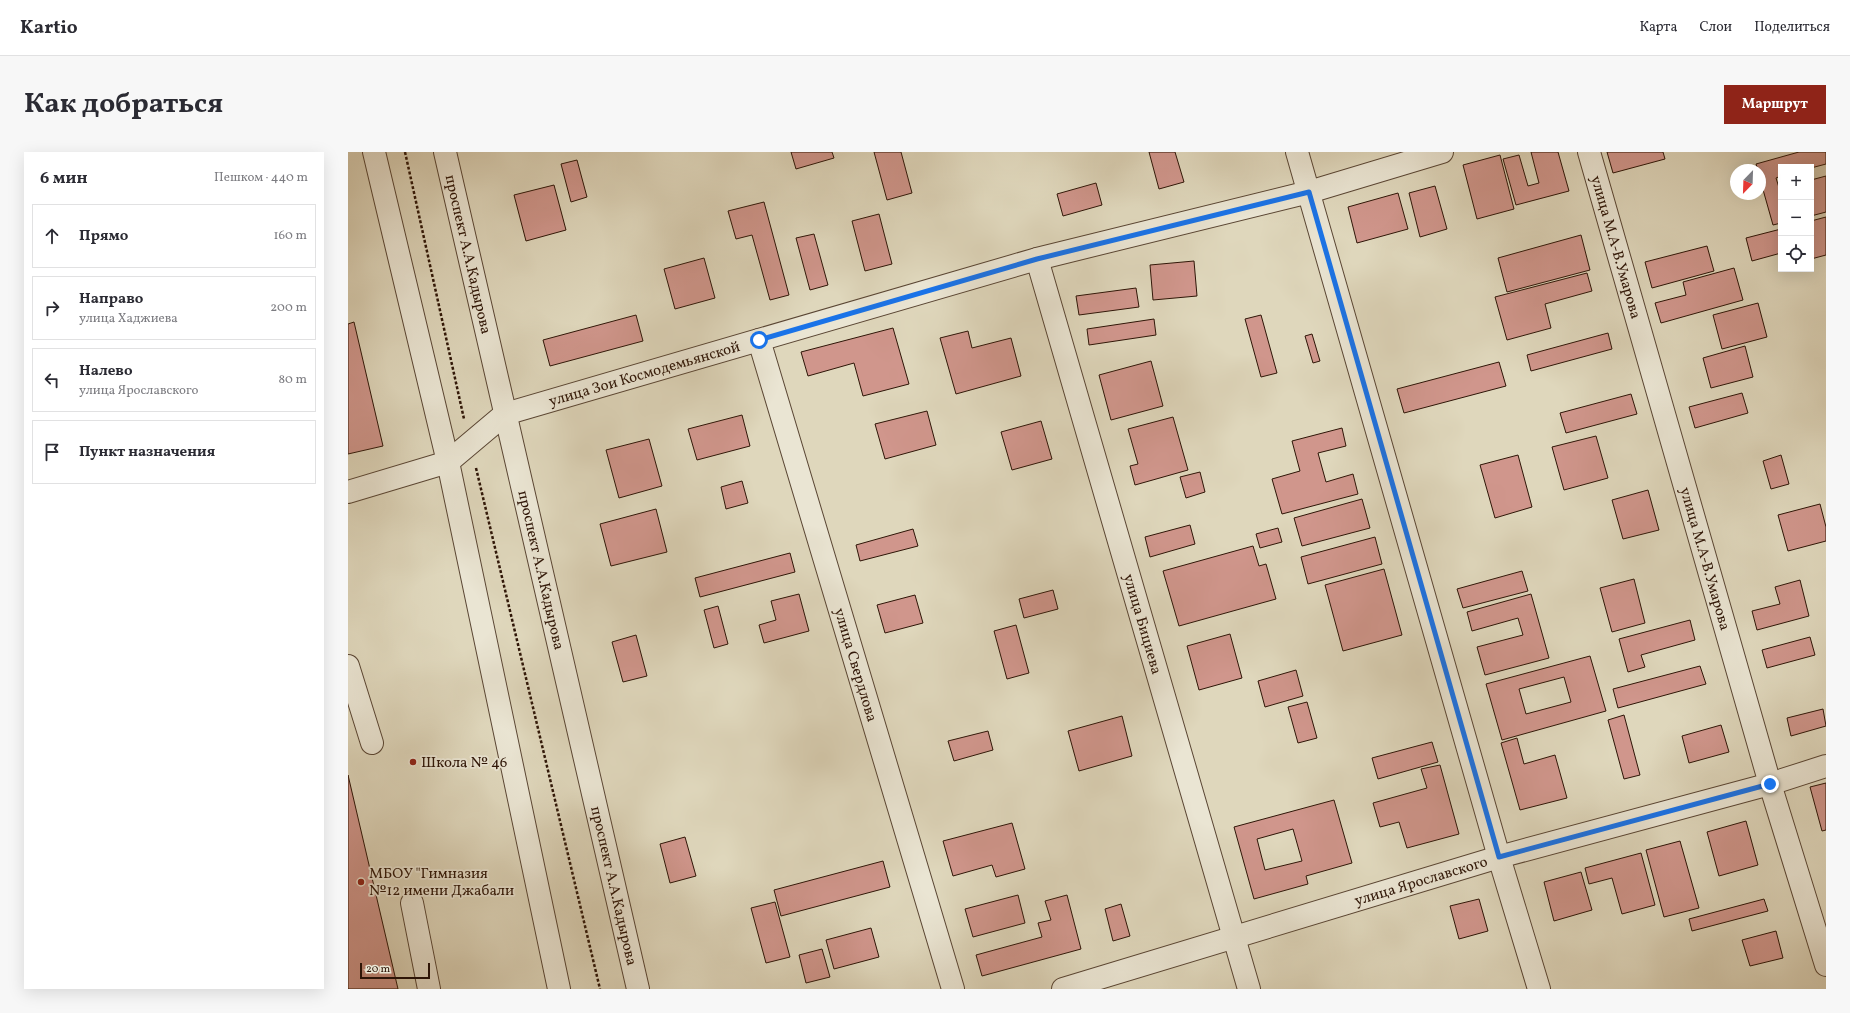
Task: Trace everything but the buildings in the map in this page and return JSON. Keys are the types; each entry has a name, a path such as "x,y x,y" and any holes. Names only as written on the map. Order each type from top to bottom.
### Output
{"street":[{"path":"374,152 448,462 559,989"},
{"name":"проспект А.А.Кадырова","path":"444,152 638,989"},
{"path":"1297,152 1499,857 1539,989"},
{"name":"улица Зои Космодемьянской","path":"348,492 448,462 505,414 1037,259 1309,192 1442,152"},
{"name":"улица М.А-В.Умарова","path":"1589,152 1770,784 1826,965"},
{"name":"улица Бициева","path":"1037,259 1249,989"},
{"name":"улица Свердлова","path":"759,340 953,989"},
{"path":"348,666 372,743"},
{"name":"улица Ярославского","path":"1064,989 1499,857 1770,784 1826,766"},
{"path":"412,903 429,989"}],"path":[{"path":"405,152 470,444 600,989"}],"place":[{"name":"Школа № 46","path":"413,762"},
{"name":"МБОУ \"Гимназия №12 имени Джабали","path":"361,882"}],"route":[{"path":"759,340 1037,259 1309,192 1499,857 1770,784"}]}
